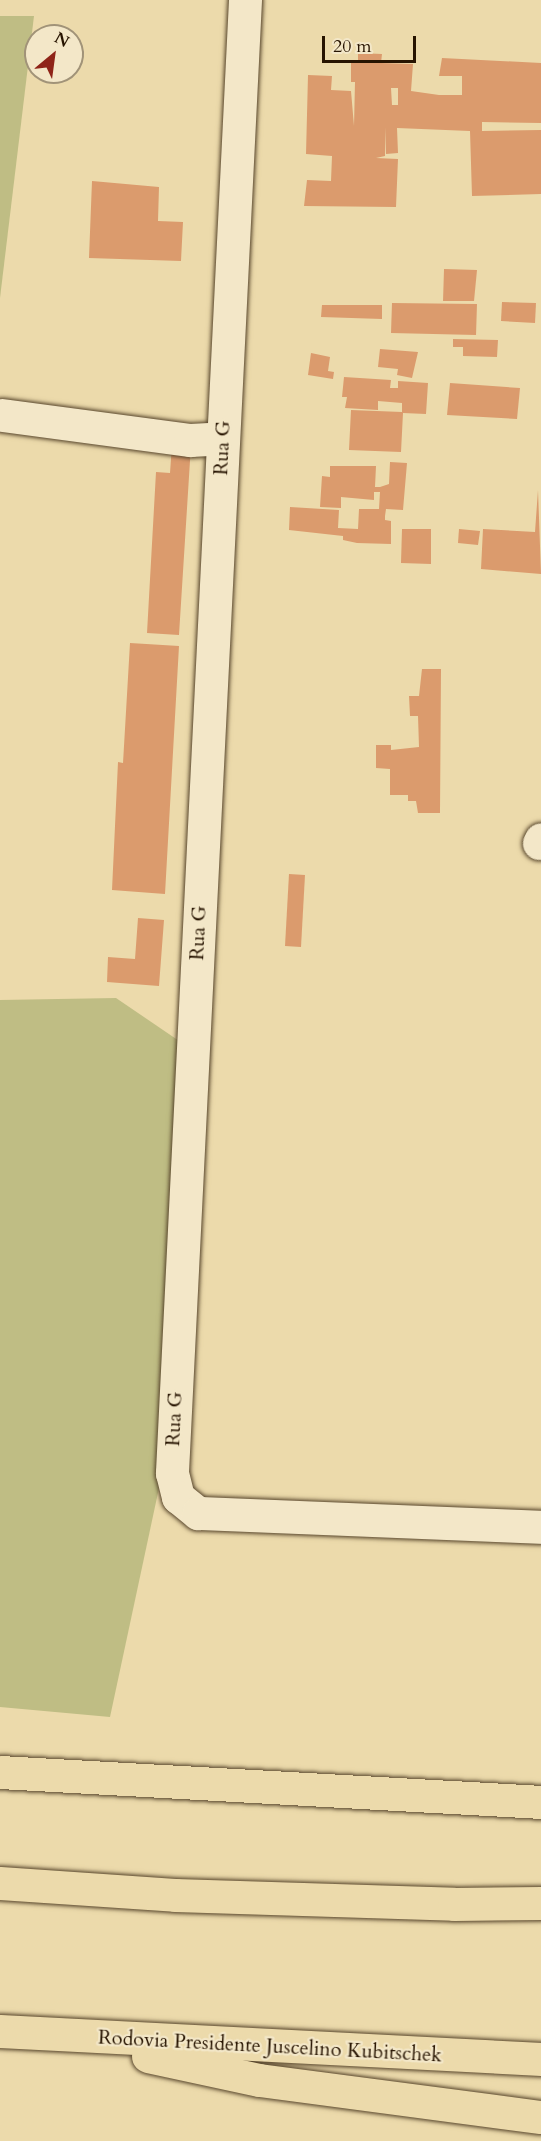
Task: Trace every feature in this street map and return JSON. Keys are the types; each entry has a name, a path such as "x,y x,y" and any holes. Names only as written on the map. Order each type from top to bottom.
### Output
{"main road":[{"path":"0,1772 541,1802"},
{"path":"0,1883 187,1895 454,1904 541,1902"},
{"path":"14,2032 259,2079 541,2117"},
{"name":"Rodovia Presidente Juscelino Kubitschek","path":"14,2032 541,2059"}],"street":[{"name":"Rua G","path":"245,0 172,1473 178,1497 198,1512 541,1527"},
{"path":"2,415 190,440 223,438"}],"shaded area":[{"path":"0,16 34,16 33,24 24,24 24,84 26,84 0,298"},
{"path":"116,998 188,1047 159,1488 110,1717 0,1707 0,1000"}],"building":[{"path":"358,53 382,54 381,63 413,64 411,91 462,95 462,76 439,76 442,58 541,63 541,123 482,122 482,131 541,130 541,194 472,196 470,131 397,128 398,153 386,154 385,127 385,156 376,158 398,159 396,207 304,206 307,180 331,181 332,156 306,154 308,75 332,76 331,90 351,91 354,126 355,82 351,82 351,63 358,63","holes":["391,88 398,88 398,105 392,105"]},
{"path":"92,181 159,187 158,221 183,222 181,261 89,258"},
{"path":"444,269 477,270 474,301 443,301"},
{"path":"502,302 536,303 535,323 501,321"},
{"path":"392,303 477,304 476,335 391,333"},
{"path":"322,305 382,305 382,319 321,317"},
{"path":"453,339 498,340 497,357 463,356 463,347 453,347"},
{"path":"380,349 418,352 412,378 397,375 398,369 378,367"},
{"path":"311,353 330,357 328,371 334,372 333,379 308,375"},
{"path":"344,377 391,380 390,388 398,388 398,381 428,383 426,414 403,413 401,452 349,450 351,410 402,412 402,403 378,401 378,410 345,408 347,397 342,397"},
{"path":"450,383 520,388 517,419 447,415"},
{"path":"172,444 191,445 179,635 147,633 156,472 170,473"},
{"path":"390,462 407,463 403,510 386,509 385,520 391,521 391,544 357,543 343,540 343,536 289,530 290,507 339,510 338,528 358,529 359,509 379,509 380,492 374,492 374,500 341,497 341,508 320,507 322,476 330,477 330,466 376,466 375,487 380,487 389,484"},
{"path":"538,490 541,574 481,569 483,529 535,532"},
{"path":"402,529 431,529 431,564 401,563"},
{"path":"459,529 480,531 478,545 458,543"},
{"path":"130,643 179,646 165,894 112,890 118,762 123,763"},
{"path":"422,669 441,669 440,813 418,813 416,801 408,801 408,795 390,795 390,769 376,768 376,745 391,745 391,750 419,747 418,716 410,716 409,696 419,696"},
{"path":"289,874 305,875 301,947 285,946"},
{"path":"138,918 164,920 159,986 107,982 108,957 135,959"}]}
